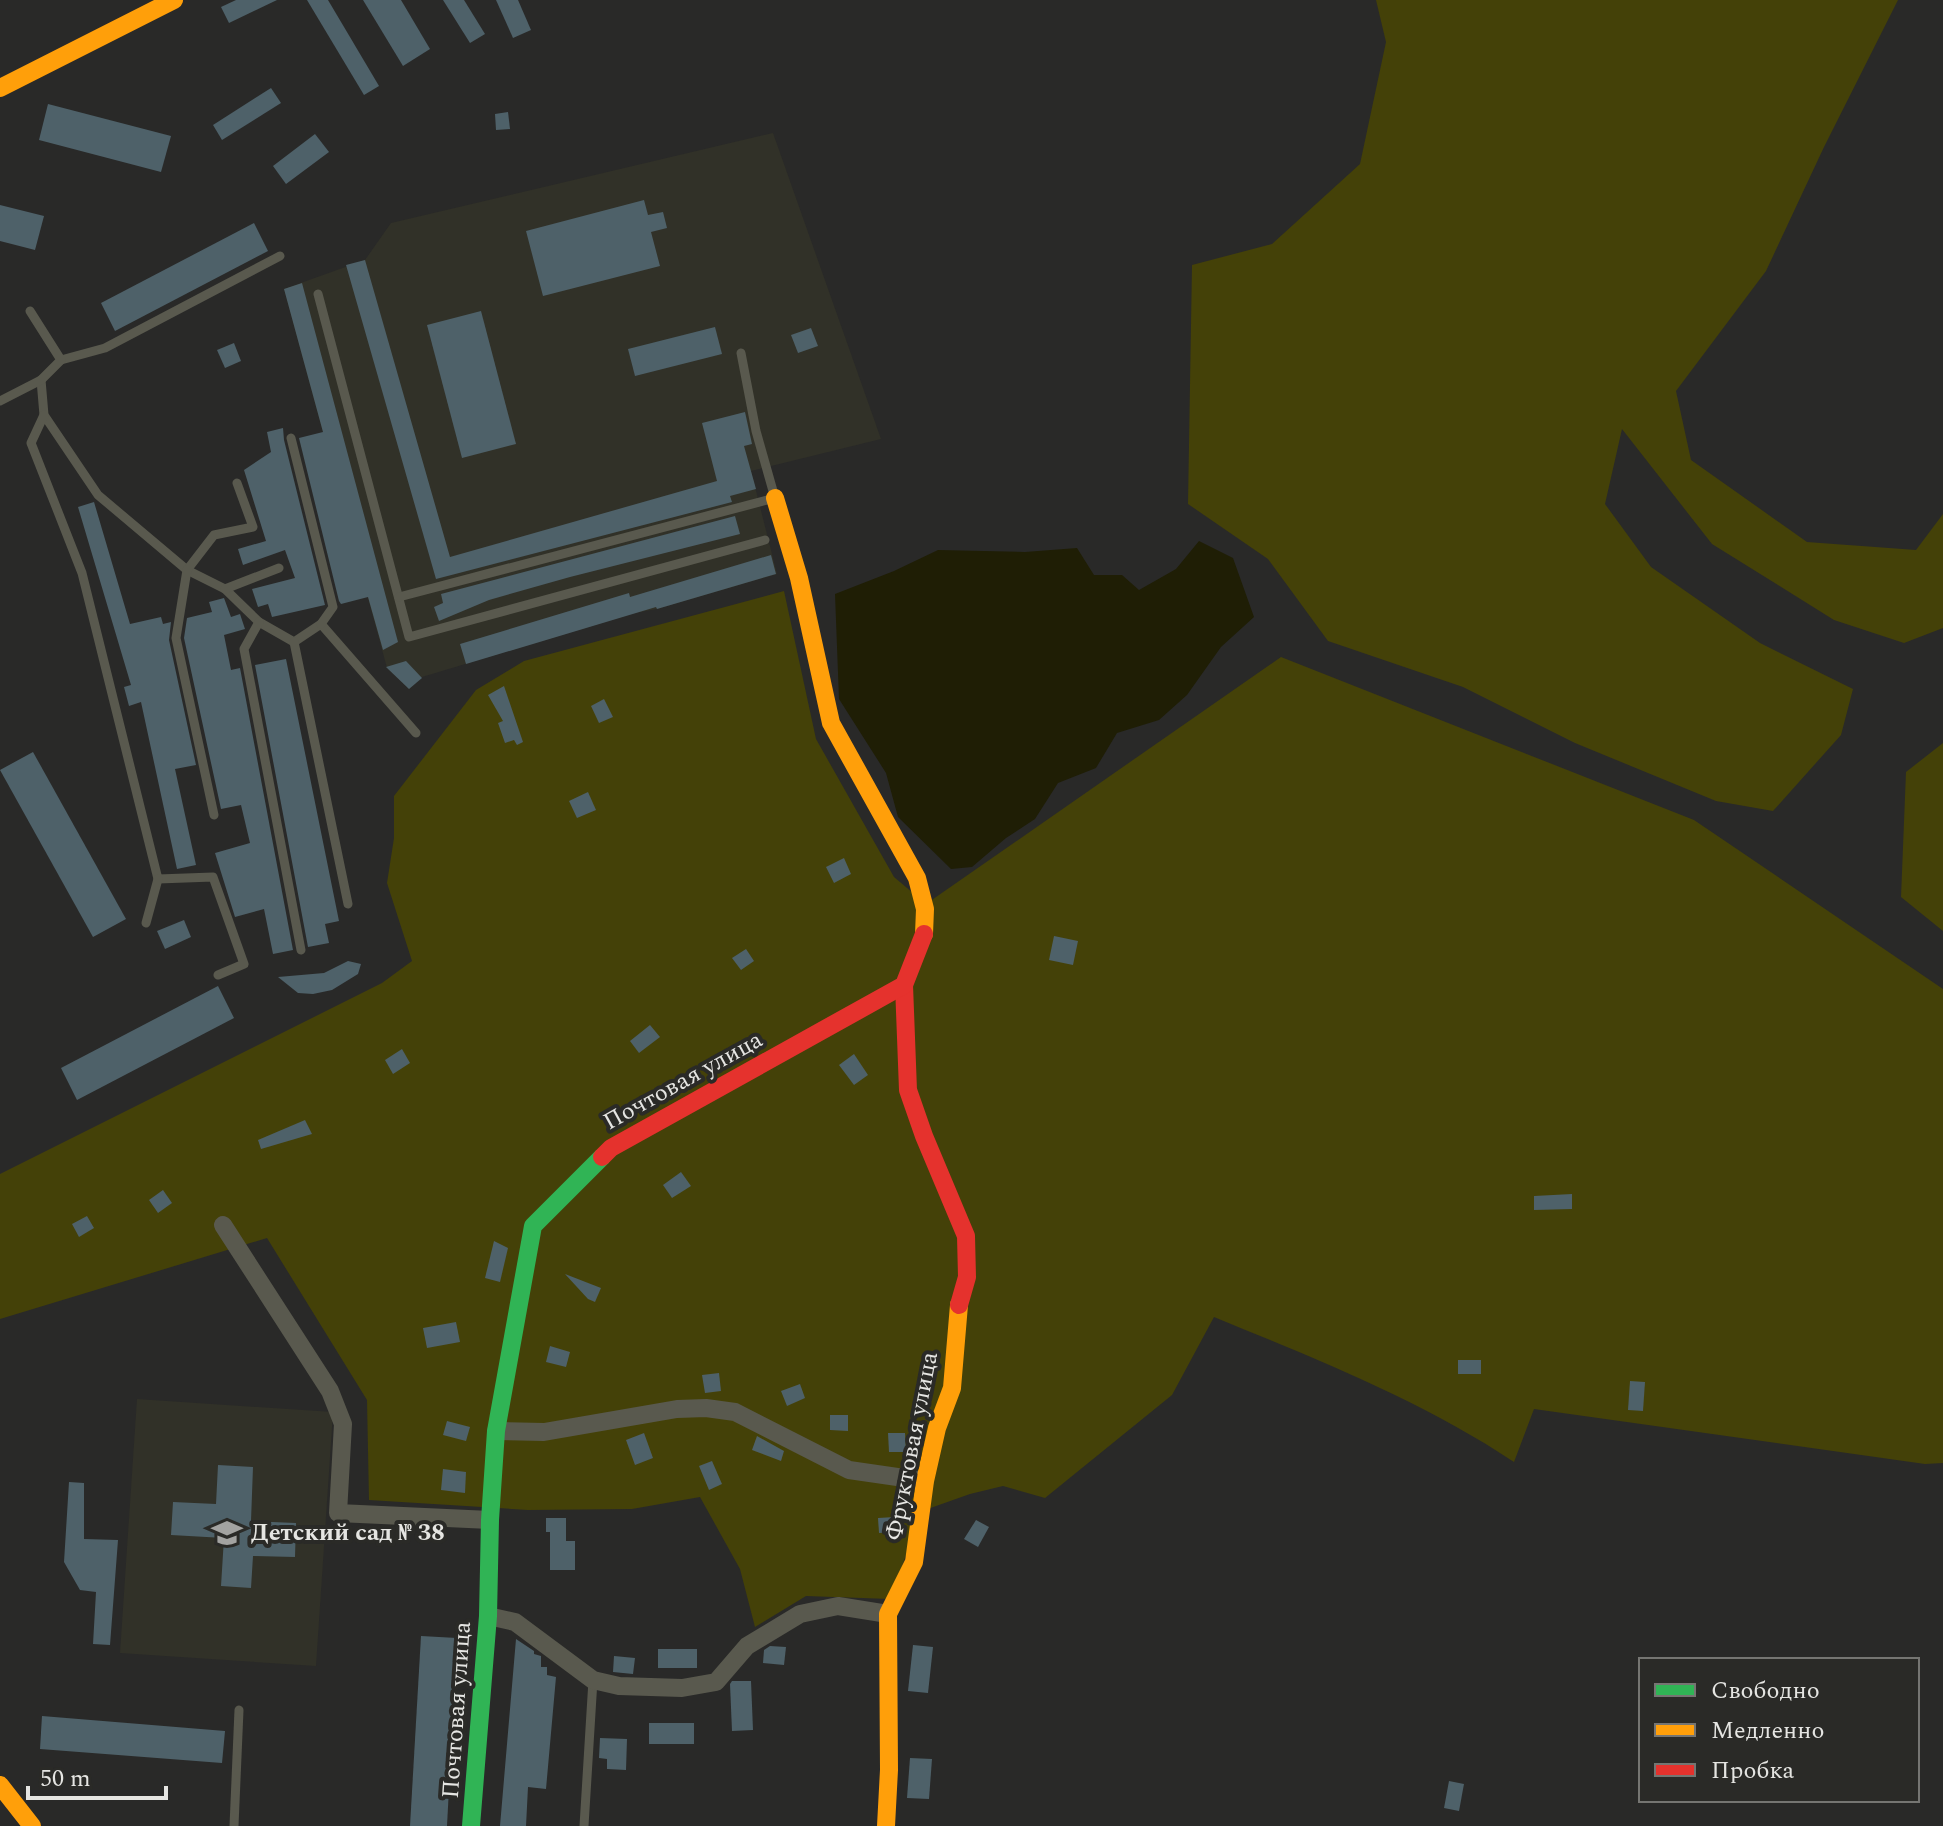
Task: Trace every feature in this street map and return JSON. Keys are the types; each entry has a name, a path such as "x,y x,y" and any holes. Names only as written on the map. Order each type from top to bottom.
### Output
{"street":[{"path":"0,88 174,0"},
{"path":"775,498 799,578 831,723 905,854 926,904 926,937 904,985"},
{"name":"Почтовая улица","path":"471,1826 488,1616 496,1431 533,1226 611,1148 904,985"},
{"name":"Фруктовая улица","path":"886,1826 889,1770 888,1614 914,1562 925,1481 937,1428 952,1388 959,1305 967,1277 966,1236 908,1090 904,985"},
{"path":"223,1225 330,1391 343,1424 338,1513 490,1520"},
{"path":"496,1431 544,1432 663,1411 706,1408 735,1412 849,1470 925,1481"},
{"path":"488,1616 515,1622 593,1680 619,1686 682,1688 716,1682 747,1646 800,1614 838,1606 888,1614"},
{"path":"0,1785 32,1826"}],"lane":[{"path":"0,401 41,380 61,360 105,348 280,256"},
{"path":"318,294 409,637 765,540"},
{"path":"30,311 61,360"},
{"path":"399,597 775,498 756,431 741,353"},
{"path":"41,380 44,415 98,495 187,570 225,589 259,622 294,642 348,904"},
{"path":"44,415 31,443 82,573 158,879 146,923"},
{"path":"291,438 333,607 321,624 294,642"},
{"path":"214,815 176,638 187,570 214,535 253,527 237,483"},
{"path":"225,589 279,568"},
{"path":"259,622 244,649 301,950"},
{"path":"321,624 416,733"},
{"path":"158,879 213,877 244,964 218,975"},
{"path":"584,1826 593,1680"},
{"path":"234,1826 239,1710"}],"shaded area":[{"path":"1376,0 1898,0 1766,271 1676,391 1691,460 1807,542 1916,550 1943,514 1943,628 1904,643 1834,620 1712,544 1622,429 1605,504 1651,567 1760,643 1853,689 1841,735 1773,811 1716,801 1575,743 1463,687 1328,641 1268,559 1188,504 1192,265 1272,244 1360,164 1386,42"},
{"path":"773,133 881,439 751,471 777,574 422,677 409,689 387,668 284,289 365,260 391,223"},
{"path":"1199,541 1233,558 1254,617 1221,647 1187,695 1159,720 1117,733 1096,768 1058,783 1035,819 1006,838 972,867 951,869 898,817 886,773 839,699 835,594 938,550 1025,552 1077,548 1094,575 1122,575 1139,590 1176,569"},
{"path":"784,591 816,739 894,877 926,904 1281,657 1694,820 1943,989 1943,1463 1925,1464 1534,1409 1514,1462 1405,1400 1214,1317 1172,1395 1045,1498 1003,1486 922,1511 890,1599 806,1596 755,1627 740,1569 700,1497 632,1509 528,1510 369,1500 367,1400 267,1238 0,1319 0,1174 382,983 412,961 387,883 394,838 394,796 476,690 524,661"},
{"path":"1943,743 1943,931 1901,897 1906,772"},
{"name":"Детский сад № 38","path":"137,1399 333,1412 316,1666 120,1653"}],"building":[{"path":"236,0 277,0 229,23 221,7"},
{"path":"307,0 328,0 379,86 364,95"},
{"path":"363,0 401,0 430,49 403,66"},
{"path":"443,0 464,0 485,34 470,43"},
{"path":"496,0 518,0 531,30 513,38"},
{"path":"271,88 281,103 222,140 213,125"},
{"path":"48,104 171,136 161,172 39,140"},
{"path":"508,112 510,129 496,130 495,114"},
{"path":"315,134 329,152 286,184 273,166"},
{"path":"644,200 648,215 663,212 667,228 651,232 660,266 543,296 526,231"},
{"path":"0,205 44,216 35,250 0,241"},
{"path":"254,223 268,251 115,331 101,303"},
{"path":"365,260 450,557 717,481 702,423 745,412 752,444 744,446 756,489 730,496 732,502 436,579 346,265"},
{"path":"302,283 398,642 383,650 368,597 341,604 339,601 299,438 323,432 284,289"},
{"path":"481,311 516,444 462,458 427,325"},
{"path":"715,327 722,354 635,376 628,349"},
{"path":"811,328 818,346 798,353 791,335"},
{"path":"234,343 241,361 225,368 217,350"},
{"path":"283,428 325,605 272,617 268,604 258,607 252,589 295,578 285,550 243,565 238,549 266,541 244,470 271,452 267,432"},
{"path":"94,502 130,624 161,617 163,624 171,622 169,640 196,765 175,769 196,865 177,869 141,702 129,706 124,687 131,685 78,507"},
{"path":"735,516 740,534 489,600 439,621 434,607 443,603 441,594"},
{"path":"771,555 776,574 466,664 460,644 629,593 630,597"},
{"path":"224,598 231,617 240,614 245,629 224,635 231,670 240,668 293,950 273,954 264,909 235,917 215,853 250,843 241,805 221,809 184,638 187,618 212,612 209,602"},
{"path":"286,659 339,921 325,924 329,943 308,947 255,665"},
{"path":"406,661 422,678 409,689 386,667"},
{"path":"504,686 523,742 517,745 514,740 505,743 498,723 503,721 488,695"},
{"path":"604,699 613,717 599,723 591,706"},
{"path":"33,752 126,919 93,937 0,770"},
{"path":"588,792 596,810 577,818 569,801"},
{"path":"844,858 851,874 834,883 826,867"},
{"path":"184,920 191,937 165,949 157,931"},
{"path":"1054,936 1078,941 1073,965 1049,960"},
{"path":"746,949 754,961 741,970 732,958"},
{"path":"348,961 361,964 358,974 332,990 298,993 278,977 324,973"},
{"path":"218,986 234,1018 77,1100 61,1068"},
{"path":"650,1025 660,1037 639,1053 630,1041"},
{"path":"402,1049 410,1063 393,1074 385,1060"},
{"path":"854,1054 868,1075 854,1085 839,1065"},
{"path":"305,1120 312,1134 261,1149 258,1140"},
{"path":"681,1172 691,1186 672,1198 663,1185"},
{"path":"163,1190 172,1203 158,1213 149,1200"},
{"path":"1572,1194 1572,1209 1534,1210 1534,1196"},
{"path":"87,1216 94,1228 79,1237 72,1224"},
{"path":"494,1241 508,1248 500,1282 485,1278"},
{"path":"565,1274 601,1288 595,1302 588,1299"},
{"path":"456,1322 460,1342 427,1348 423,1328"},
{"path":"550,1346 570,1352 566,1367 546,1362"},
{"path":"1458,1360 1481,1360 1481,1374 1458,1374"},
{"path":"719,1373 721,1391 705,1393 702,1375"},
{"path":"1630,1381 1645,1382 1643,1411 1628,1410"},
{"path":"800,1384 805,1398 787,1406 781,1391"},
{"path":"830,1415 848,1415 848,1431 830,1430"},
{"path":"447,1421 470,1427 466,1441 443,1435"},
{"path":"644,1433 653,1458 635,1465 626,1440"},
{"path":"888,1433 905,1433 906,1452 889,1452"},
{"path":"757,1436 784,1451 781,1461 752,1450"},
{"path":"712,1461 722,1484 709,1490 699,1466"},
{"path":"218,1465 253,1467 251,1521 296,1523 295,1557 253,1556 251,1588 221,1586 224,1538 171,1535 173,1502 216,1504"},
{"path":"443,1469 466,1472 465,1493 441,1490"},
{"path":"69,1482 84,1483 84,1539 118,1540 110,1645 93,1644 96,1592 80,1590 64,1562"},
{"path":"895,1517 895,1532 879,1533 878,1518"},
{"path":"546,1518 566,1518 566,1541 575,1541 575,1570 550,1570 550,1532 546,1532"},
{"path":"976,1520 989,1527 978,1547 964,1539"},
{"path":"421,1636 457,1638 447,1826 410,1826"},
{"path":"516,1639 541,1656 541,1667 547,1667 547,1675 556,1677 546,1789 528,1787 526,1826 500,1826"},
{"path":"913,1645 933,1647 928,1693 908,1691"},
{"path":"770,1646 786,1647 784,1665 763,1663 764,1650"},
{"path":"658,1649 697,1649 697,1668 658,1668"},
{"path":"614,1656 635,1658 633,1674 613,1672"},
{"path":"732,1681 751,1681 753,1730 732,1731"},
{"path":"42,1716 225,1731 222,1763 40,1749"},
{"path":"649,1723 694,1723 694,1744 649,1744"},
{"path":"600,1738 627,1739 626,1770 607,1769 607,1759 599,1758"},
{"path":"910,1758 932,1759 929,1799 907,1798"},
{"path":"1449,1781 1464,1784 1459,1811 1444,1808"}],"traffic: fast":[{"path":"471,1826 488,1616 496,1431 533,1226 602,1157"}],"traffic: slow":[{"path":"0,88 174,0"},
{"path":"775,498 799,578 831,723 917,878 925,909 924,934"},
{"path":"886,1826 889,1770 888,1614 914,1562 925,1481 937,1428 952,1388 959,1305"},
{"path":"0,1785 32,1826"}],"traffic: jam":[{"path":"602,1157 611,1148 904,985 924,934"},
{"path":"904,985 908,1090 966,1236 967,1277 959,1305"}],"place":[{"name":"Детский сад № 38","path":"227,1533"}]}
